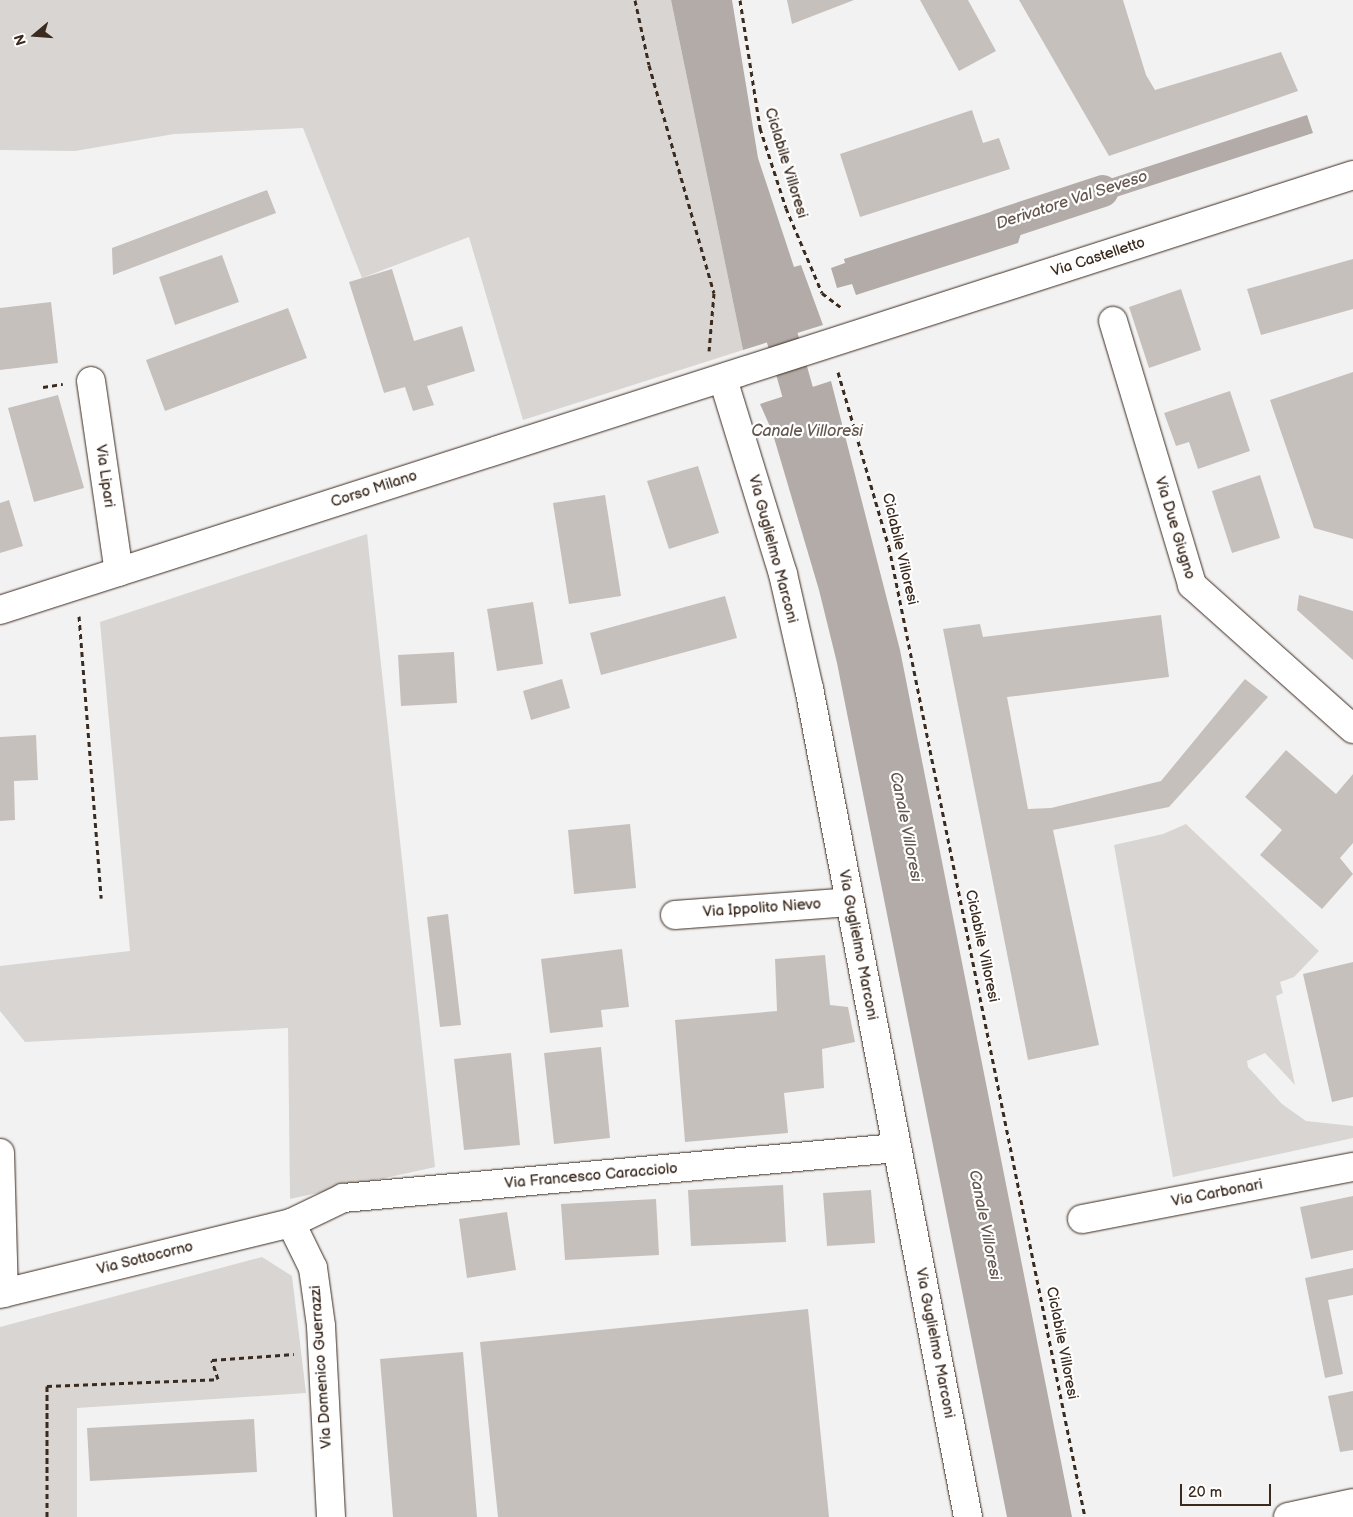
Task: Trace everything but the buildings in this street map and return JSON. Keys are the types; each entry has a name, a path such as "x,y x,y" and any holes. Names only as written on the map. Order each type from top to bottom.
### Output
{"street":[{"name":"Via Castelletto","path":"749,371 1353,175"},
{"name":"Via Due Giugno","path":"1113,321 1192,585 1353,729"},
{"name":"Corso Milano","path":"0,610 749,371"},
{"name":"Via Lipari","path":"91,381 119,572"},
{"name":"Via Guglielmo Marconi","path":"714,382 783,574 850,902 968,1517"},
{"name":"Via Ippolito Nievo","path":"675,915 850,902"},
{"name":"Via Francesco Caracciolo","path":"291,1223 343,1198 897,1148"},
{"path":"0,1154 2,1293"},
{"name":"Via Carbonari","path":"1082,1220 1353,1167"},
{"name":"Via Sottocorno","path":"2,1293 291,1223"},
{"name":"Via Domenico Guerrazzi","path":"291,1223 314,1268 322,1351 331,1517"},
{"path":"1288,1517 1353,1503"}],"path":[{"path":"635,0 649,65 714,293 714,382"},
{"name":"Ciclabile Villoresi","path":"740,0 760,128 786,208 822,293 850,314"},
{"name":"Ciclabile Villoresi","path":"840,384 877,496 889,547 1085,1517"},
{"path":"72,587 78,609 101,898"},
{"path":"47,1517 47,1386 218,1379 212,1360 322,1351"}],"shaded area":[{"path":"0,0 671,0 743,350 523,420 469,237 362,278 303,128 174,134 75,151 0,150"},
{"path":"367,534 435,1167 290,1199 288,1028 25,1042 0,1011 0,966 130,951 100,622"},
{"path":"1186,824 1319,951 1294,977 1280,982 1283,993 1276,996 1295,1085 1265,1053 1247,1061 1248,1067 1282,1104 1306,1121 1353,1126 1353,1138 1173,1177 1114,845 1163,834"},
{"path":"262,1257 292,1276 306,1393 77,1408 77,1517 0,1517 0,1327"}],"water":[{"path":"671,0 732,0 758,158 794,267 801,265 823,325 743,350"},
{"path":"1307,115 1313,133 1070,212 1063,208 1061,200 1092,190 1091,185"},
{"path":"1009,206 1018,214 1040,206 1043,214 1040,222 1023,227 1018,243 856,295 852,284 837,288 831,268 845,263 844,259"},
{"name":"Canale Villoresi","path":"831,381 900,650 1072,1517 1007,1517 837,663 819,590 772,431 760,404"}],"waterway":[{"name":"Derivatore Val Seveso","path":"1000,225 1103,191"},
{"name":"Canale Villoresi","path":"770,295 810,435"}]}
